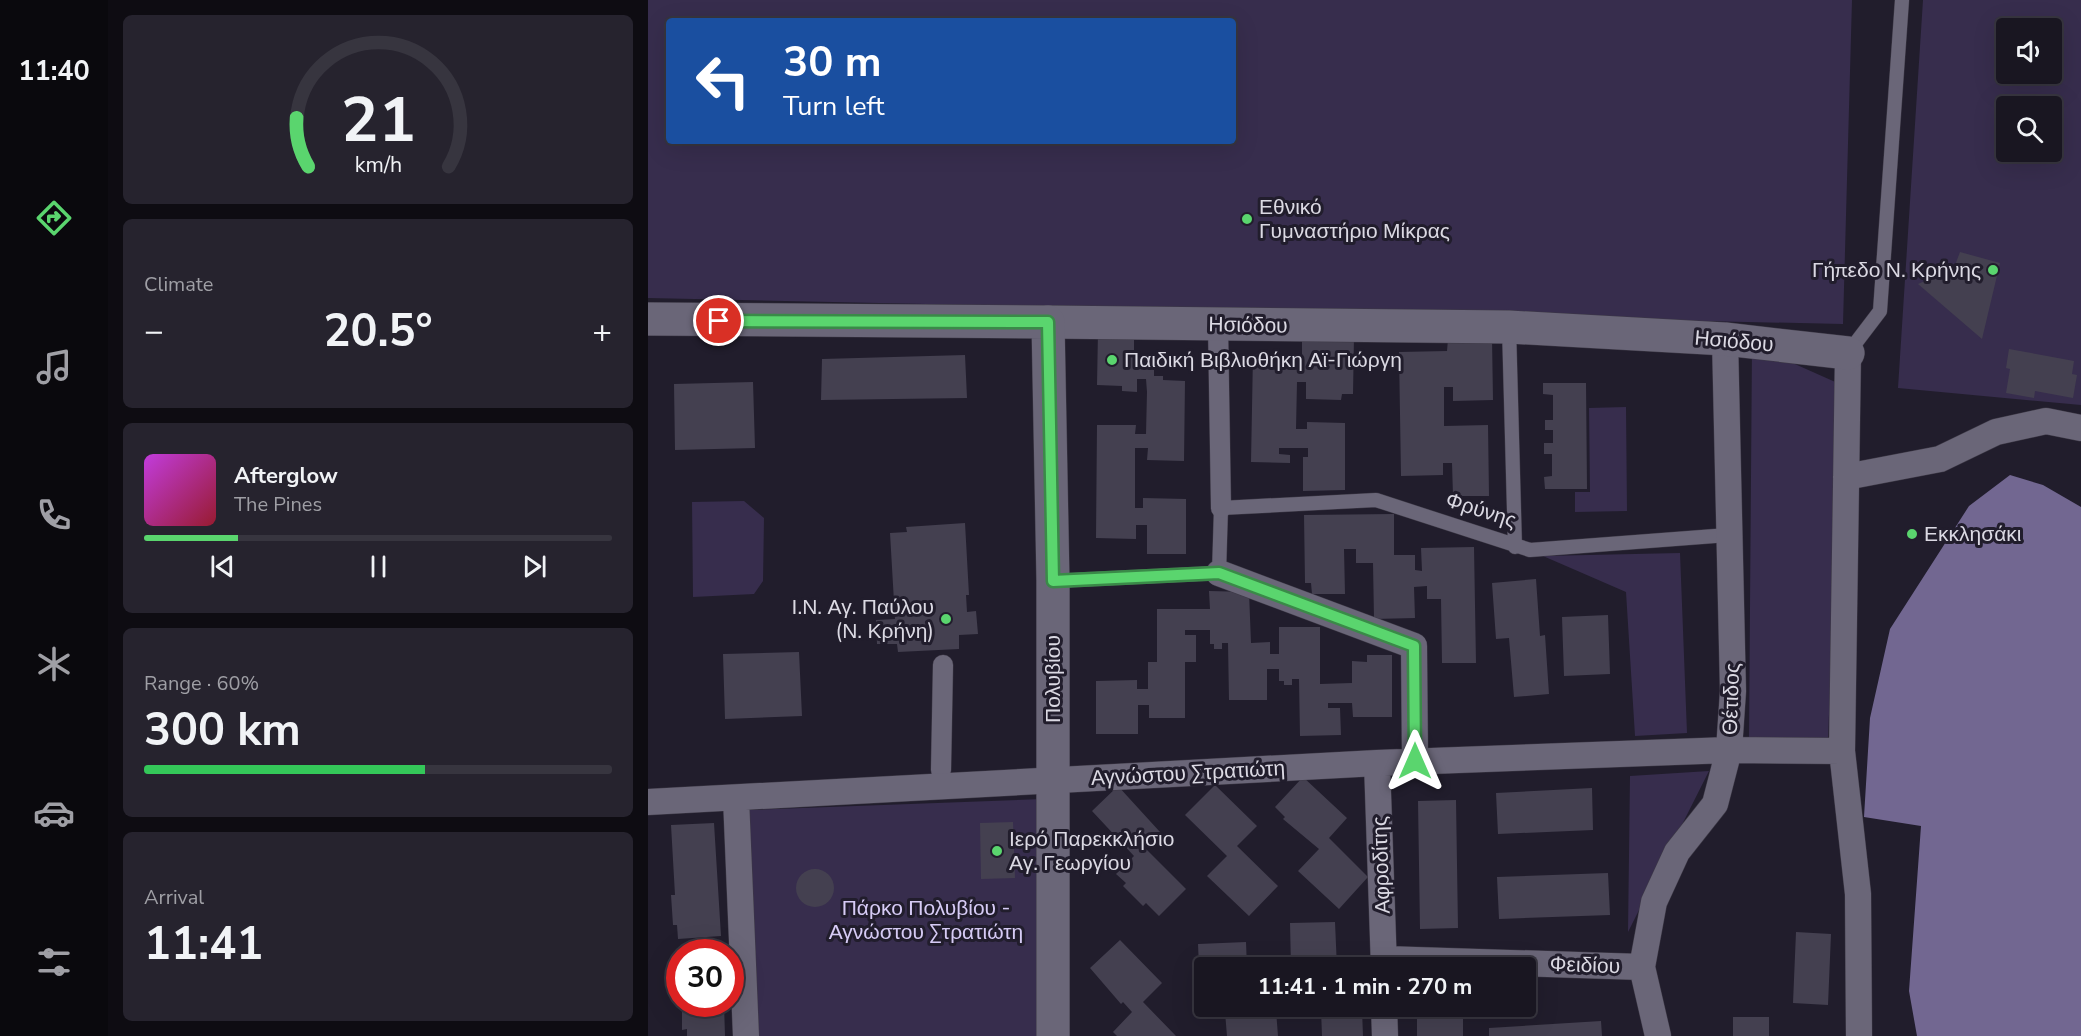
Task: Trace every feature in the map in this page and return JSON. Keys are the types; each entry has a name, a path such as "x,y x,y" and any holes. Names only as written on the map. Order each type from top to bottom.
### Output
{"main road":[{"name":"Ησιόδου","path":"648,319 1509,327 1725,339 1848,353"},
{"name":"Πολυβίου","path":"1048,322 1053,581 1053,1036"}],"street":[{"path":"1218,325 1221,508"},
{"name":"Θέτιδος","path":"1658,1036 1642,967 1654,902 1677,852 1715,804 1729,750 1733,691 1725,339"},
{"path":"1848,353 1842,751 1858,894 1859,1036"},
{"path":"1846,477 1940,459 1996,432 2046,421 2081,428"},
{"path":"1219,573 1414,646 1415,761"},
{"path":"940,770 943,665"},
{"name":"Αγνώστου Στρατιώτη","path":"648,802 1415,761 1729,750 1842,751"},
{"name":"Αφροδίτης","path":"1377,763 1384,957"},
{"path":"736,798 746,1036"},
{"name":"Φειδίου","path":"1536,965 1642,967"},
{"path":"1384,1017 1385,1036"}],"lane":[{"path":"1848,353 1880,311 1902,0"},
{"path":"1509,327 1515,547"},
{"name":"Φρύνης","path":"1221,508 1376,501 1530,550 1728,535"},
{"path":"1053,581 1219,573 1221,508"}],"green space":[{"name":"Εθνικό Γυμναστήριο Μίκρας","path":"648,0 1852,0 1843,324 648,298"},
{"name":"Γήπεδο Ν. Κρήνης","path":"1923,0 2081,0 2081,405 1898,388"},
{"path":"1752,345 1842,385 1828,740 1749,739"},
{"path":"1626,407 1627,511 1575,512 1575,492 1590,492 1589,408"},
{"path":"744,501 764,518 763,581 754,594 693,597 692,502"},
{"path":"1680,553 1687,733 1635,736 1626,592 1543,556"},
{"path":"1709,771 1628,932 1630,776"},
{"name":"Πάρκο Πολυβίου - Αγνώστου Στρατιώτη","path":"1043,799 1043,1036 758,1036 748,810"}],"shaded area":[{"path":"2010,475 2043,485 2081,507 2081,1036 1917,1036 1909,991 1921,826 1864,817 1870,718 1890,629 1969,506"}],"building":[{"path":"1960,252 2000,263 1982,339 1918,284 1954,268"},
{"path":"1098,331 1134,331 1134,359 1154,359 1154,376 1163,376 1163,380 1185,381 1184,461 1147,460 1148,448 1135,448 1135,508 1143,508 1143,498 1186,499 1186,554 1147,554 1147,525 1136,525 1136,539 1096,538 1097,425 1136,425 1135,434 1146,434 1147,392 1146,379 1137,379 1137,392 1122,391 1122,386 1097,385"},
{"path":"1302,336 1354,337 1353,394 1342,394 1341,400 1306,399 1306,382 1297,382 1296,429 1307,429 1307,422 1345,423 1345,490 1303,491 1303,457 1308,457 1308,448 1279,448 1279,454 1290,455 1290,463 1251,462 1253,354 1278,354 1278,359 1302,360"},
{"path":"1492,338 1493,400 1453,401 1453,387 1444,387 1444,426 1488,425 1489,496 1453,496 1452,463 1443,463 1443,475 1401,476 1399,352 1447,351 1448,339"},
{"path":"2009,349 2074,361 2072,374 2077,375 2073,398 2035,391 2034,398 2006,393 2010,369 2006,368"},
{"path":"965,355 967,398 821,400 822,359"},
{"path":"753,382 755,448 675,450 674,384"},
{"path":"1543,383 1586,383 1587,489 1545,489 1544,477 1552,476 1552,454 1544,454 1544,443 1553,443 1553,430 1545,430 1545,420 1553,420 1553,395 1543,394"},
{"path":"1394,514 1394,555 1415,555 1415,570 1422,571 1421,548 1474,547 1476,663 1442,663 1441,599 1427,599 1427,586 1414,587 1415,618 1374,619 1373,563 1356,563 1356,549 1344,549 1345,594 1312,594 1311,583 1305,583 1304,515"},
{"path":"965,523 969,595 966,595 967,612 976,611 978,634 959,635 959,649 898,652 897,644 877,644 876,620 895,619 890,533 907,532 906,527"},
{"path":"1536,579 1540,636 1545,635 1549,694 1514,697 1509,638 1496,639 1492,583"},
{"path":"1209,591 1249,592 1251,643 1270,642 1270,654 1279,654 1279,627 1320,627 1320,684 1352,683 1352,661 1367,662 1367,655 1392,655 1392,717 1353,717 1352,703 1328,703 1328,708 1340,708 1341,735 1300,736 1299,679 1292,679 1292,685 1284,685 1284,681 1279,681 1279,669 1267,669 1267,700 1229,700 1228,643 1222,643 1222,649 1214,649 1214,644 1210,644 1210,630 1185,630 1185,635 1196,635 1196,662 1185,662 1185,718 1149,718 1149,705 1138,705 1138,734 1096,734 1096,681 1137,680 1137,689 1148,689 1148,662 1157,662 1157,609 1210,609"},
{"path":"1608,615 1610,674 1564,676 1562,617"},
{"path":"799,652 802,716 725,719 723,654"},
{"path":"1303,777 1347,818 1329,838 1368,877 1339,909 1298,871 1319,849 1283,819 1285,817 1275,807"},
{"path":"1215,785 1257,826 1237,846 1278,886 1249,916 1207,876 1227,856 1185,815"},
{"path":"1118,786 1160,832 1144,847 1186,889 1159,916 1146,903 1143,906 1123,886 1126,883 1116,874 1134,856 1092,811"},
{"path":"1592,788 1593,830 1498,834 1496,793"},
{"path":"1456,800 1458,928 1420,929 1418,801"},
{"name":"Ιερό Παρεκκλήσιο Αγ. Γεωργίου","path":"1013,822 1015,878 981,879 980,823"},
{"path":"714,823 721,936 678,939 677,925 673,925 671,895 675,895 671,825"},
{"path":"815,869 822,870 828,875 833,881 833,895 828,901 822,906 815,907 808,906 802,901 797,895 796,888 797,881 802,875 808,870"},
{"path":"1608,873 1610,915 1499,919 1497,877"},
{"path":"1335,922 1337,957 1291,957 1290,923"},
{"path":"1796,932 1831,934 1828,1005 1793,1003"},
{"path":"1120,940 1162,983 1143,1002 1176,1036 1117,1036 1113,1032 1132,1012 1123,1002 1121,1004 1090,968"},
{"path":"1246,942 1247,957 1199,957 1198,944"},
{"path":"682,1017 724,1017 725,1036 687,1036 687,1029 682,1030"},
{"path":"1225,1017 1277,1017 1278,1036 1227,1036"},
{"path":"1321,1017 1362,1017 1363,1036 1322,1036"},
{"path":"1417,1017 1463,1017 1463,1036 1417,1036"},
{"path":"1733,1017 1769,1017 1769,1036 1733,1036"},
{"path":"1601,1021 1602,1036 1489,1036 1489,1028"}],"place":[{"name":"Εθνικό Γυμναστήριο Μίκρας","path":"1247,219"},
{"name":"Γήπεδο Ν. Κρήνης","path":"1993,270"},
{"name":"Παιδική Βιβλιοθήκη Αϊ-Γιώργη","path":"1112,360"},
{"name":"Εκκλησάκι","path":"1912,534"},
{"name":"Ι.Ν. Αγ. Παύλου (Ν. Κρήνη)","path":"946,619"},
{"name":"Ιερό Παρεκκλήσιο Αγ. Γεωργίου","path":"997,851"}],"route":[{"path":"719,321 1048,322 1053,581 1219,573 1414,646 1415,761"}]}
